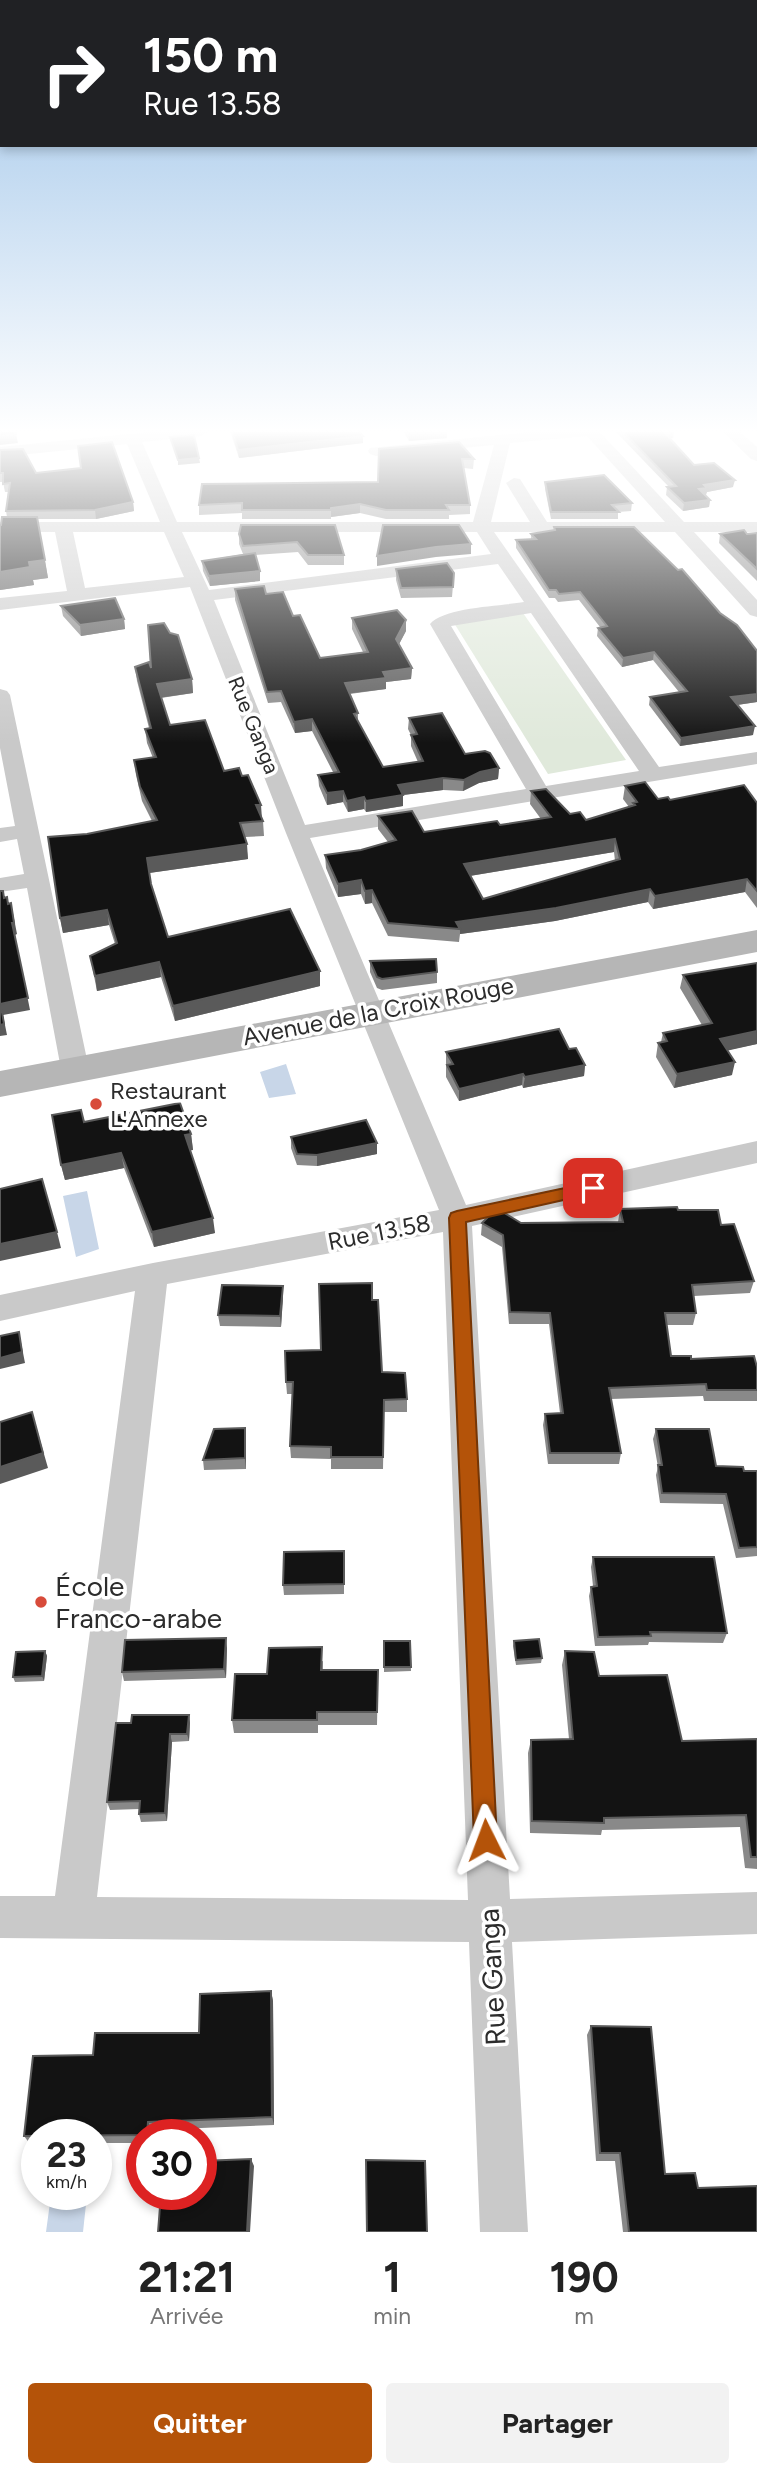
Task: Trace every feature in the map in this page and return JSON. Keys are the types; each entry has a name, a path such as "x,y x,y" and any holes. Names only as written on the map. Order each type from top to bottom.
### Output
{"street":[{"path":"65,535 76,594"},
{"name":"Rue Ganga","path":"176,535 200,588 297,833 457,1218 504,2232"},
{"path":"487,535 653,775"},
{"path":"688,535 757,611"},
{"path":"0,604 76,594 200,588 502,558"},
{"path":"538,606 449,619 440,624 539,793"},
{"path":"0,695 75,1069"},
{"path":"297,833 757,758"},
{"path":"0,835 27,831"},
{"path":"0,885 35,879"},
{"name":"Avenue de la Croix Rouge","path":"0,1084 757,941"},
{"name":"Rue 13.58","path":"0,1308 153,1275 457,1218 757,1152"},
{"path":"74,1916 153,1275"},
{"path":"0,1917 489,1921 757,1913"}],"shaded area":[{"path":"523,613 626,760 548,774 454,623"}],"water":[{"path":"286,1064 296,1094 269,1098 260,1072"},
{"path":"87,1191 99,1249 76,1257 63,1196"},
{"path":"49,2210 85,2210 83,2232 46,2232"}],"building":[{"path":"0,535 40,535 45,560 29,562 30,567 0,572"},
{"path":"239,535 338,535 344,555 308,555 297,542 243,546"},
{"path":"381,535 465,535 471,544 436,547 377,556"},
{"path":"532,535 642,535 678,570 682,569 720,613 737,625 757,651 757,694 731,697 755,726 681,738 650,697 687,691 654,652 623,658 598,628 607,626 580,592 559,594 556,590 549,590 516,540 536,539"},
{"path":"721,535 757,535 757,569"},
{"path":"255,553 260,571 209,576 202,561"},
{"path":"447,563 454,573 453,587 401,588 396,569"},
{"path":"264,586 266,594 283,592 293,616 300,615 320,658 368,652 352,618 397,610 406,620 396,639 412,668 383,672 386,678 345,683 358,713 354,714 383,767 423,761 411,735 417,734 409,718 442,713 465,754 485,751 490,753 499,768 480,772 464,780 443,778 398,785 403,795 366,801 364,797 347,801 343,791 327,793 318,775 339,772 312,719 294,722 281,691 267,692 235,589"},
{"path":"115,598 124,619 80,625 61,606"},
{"path":"164,623 170,633 178,635 192,679 157,684 170,725 205,720 224,771 239,768 242,776 248,775 261,805 256,805 263,821 240,823 247,844 147,858 151,884 168,937 290,909 320,971 173,1006 159,962 95,976 90,956 117,943 107,910 60,918 48,837 87,834 157,820 140,787 134,760 156,757 145,729 151,728 135,667 149,662 151,668 148,625"},
{"path":"645,782 658,799 668,797 670,800 744,785 757,803 757,891 747,879 655,896 650,889 556,908 456,922 460,929 388,923 372,890 365,891 361,880 338,884 325,855 361,850 396,840 378,816 412,811 424,832 497,821 500,825 551,817 531,791 546,789 570,814 580,812 586,820 635,805 633,803 637,802 625,786","holes":["615,839 620,859 483,899 464,864"]},
{"path":"0,891 3,891 4,898 7,897 8,904 11,903 12,923 28,998 0,1004"},
{"path":"436,959 437,972 382,979 377,977 370,961"},
{"path":"757,963 757,1031 720,1039 735,1062 677,1074 658,1043 667,1041 663,1033 712,1023 683,975"},
{"path":"0,1006 4,1024 0,1025"},
{"path":"559,1029 569,1049 576,1048 585,1065 525,1077 523,1074 459,1089 447,1065 453,1064 446,1052"},
{"path":"180,1103 191,1134 185,1135 213,1218 152,1232 121,1153 61,1165 52,1115 81,1110 84,1122"},
{"path":"366,1120 377,1143 317,1155 297,1154 291,1137"},
{"path":"42,1179 57,1232 0,1244 0,1189"},
{"path":"677,1207 678,1210 718,1210 721,1225 734,1224 754,1281 692,1285 696,1313 665,1313 671,1356 691,1356 691,1359 754,1356 757,1390 707,1390 706,1384 609,1388 621,1453 550,1453 545,1414 563,1413 550,1313 510,1312 503,1235 482,1223 492,1213 501,1211 521,1223 623,1222 620,1209"},
{"path":"372,1283 372,1300 378,1300 382,1372 405,1373 407,1399 384,1400 383,1457 331,1457 331,1447 290,1446 293,1382 286,1382 285,1351 321,1350 319,1284"},
{"path":"222,1285 283,1286 280,1316 218,1315"},
{"path":"19,1332 22,1352 0,1358 0,1336"},
{"path":"32,1412 43,1453 0,1467 0,1422"},
{"path":"245,1428 245,1458 203,1460 214,1429"},
{"path":"656,1429 709,1429 716,1466 743,1467 744,1471 757,1471 757,1547 739,1548 726,1494 662,1493 658,1465 662,1465"},
{"path":"344,1551 344,1584 283,1585 284,1552"},
{"path":"593,1557 714,1557 727,1633 650,1632 651,1636 598,1637 591,1587 597,1586"},
{"path":"226,1638 224,1669 122,1672 125,1640"},
{"path":"539,1639 542,1658 516,1660 514,1641"},
{"path":"384,1641 410,1641 411,1667 384,1667"},
{"path":"322,1647 321,1670 378,1670 377,1712 317,1712 317,1720 232,1720 235,1674 267,1674 269,1648"},
{"path":"45,1651 42,1676 13,1677 16,1652"},
{"path":"565,1651 594,1652 599,1676 667,1675 682,1741 757,1739 757,1857 751,1857 746,1815 604,1818 604,1823 532,1821 531,1740 573,1739"},
{"path":"132,1715 189,1715 187,1734 170,1734 165,1813 139,1814 140,1801 107,1802 116,1723 131,1723"},
{"path":"271,1991 272,2117 126,2119 126,2135 112,2135 112,2119 26,2119 33,2056 93,2055 95,2033 199,2033 200,1994"},
{"path":"591,2026 651,2027 665,2174 695,2173 698,2188 757,2186 757,2232 629,2232 620,2153 600,2153"},
{"path":"251,2159 247,2232 158,2232 160,2210 217,2210 217,2160"},
{"path":"366,2160 425,2161 427,2232 367,2232"}],"place":[{"name":"Restaurant L'Annexe","path":"96,1104"},
{"name":"École Franco-arabe","path":"41,1602"}],"route":[{"path":"486,1840 457,1218 593,1188"}]}
